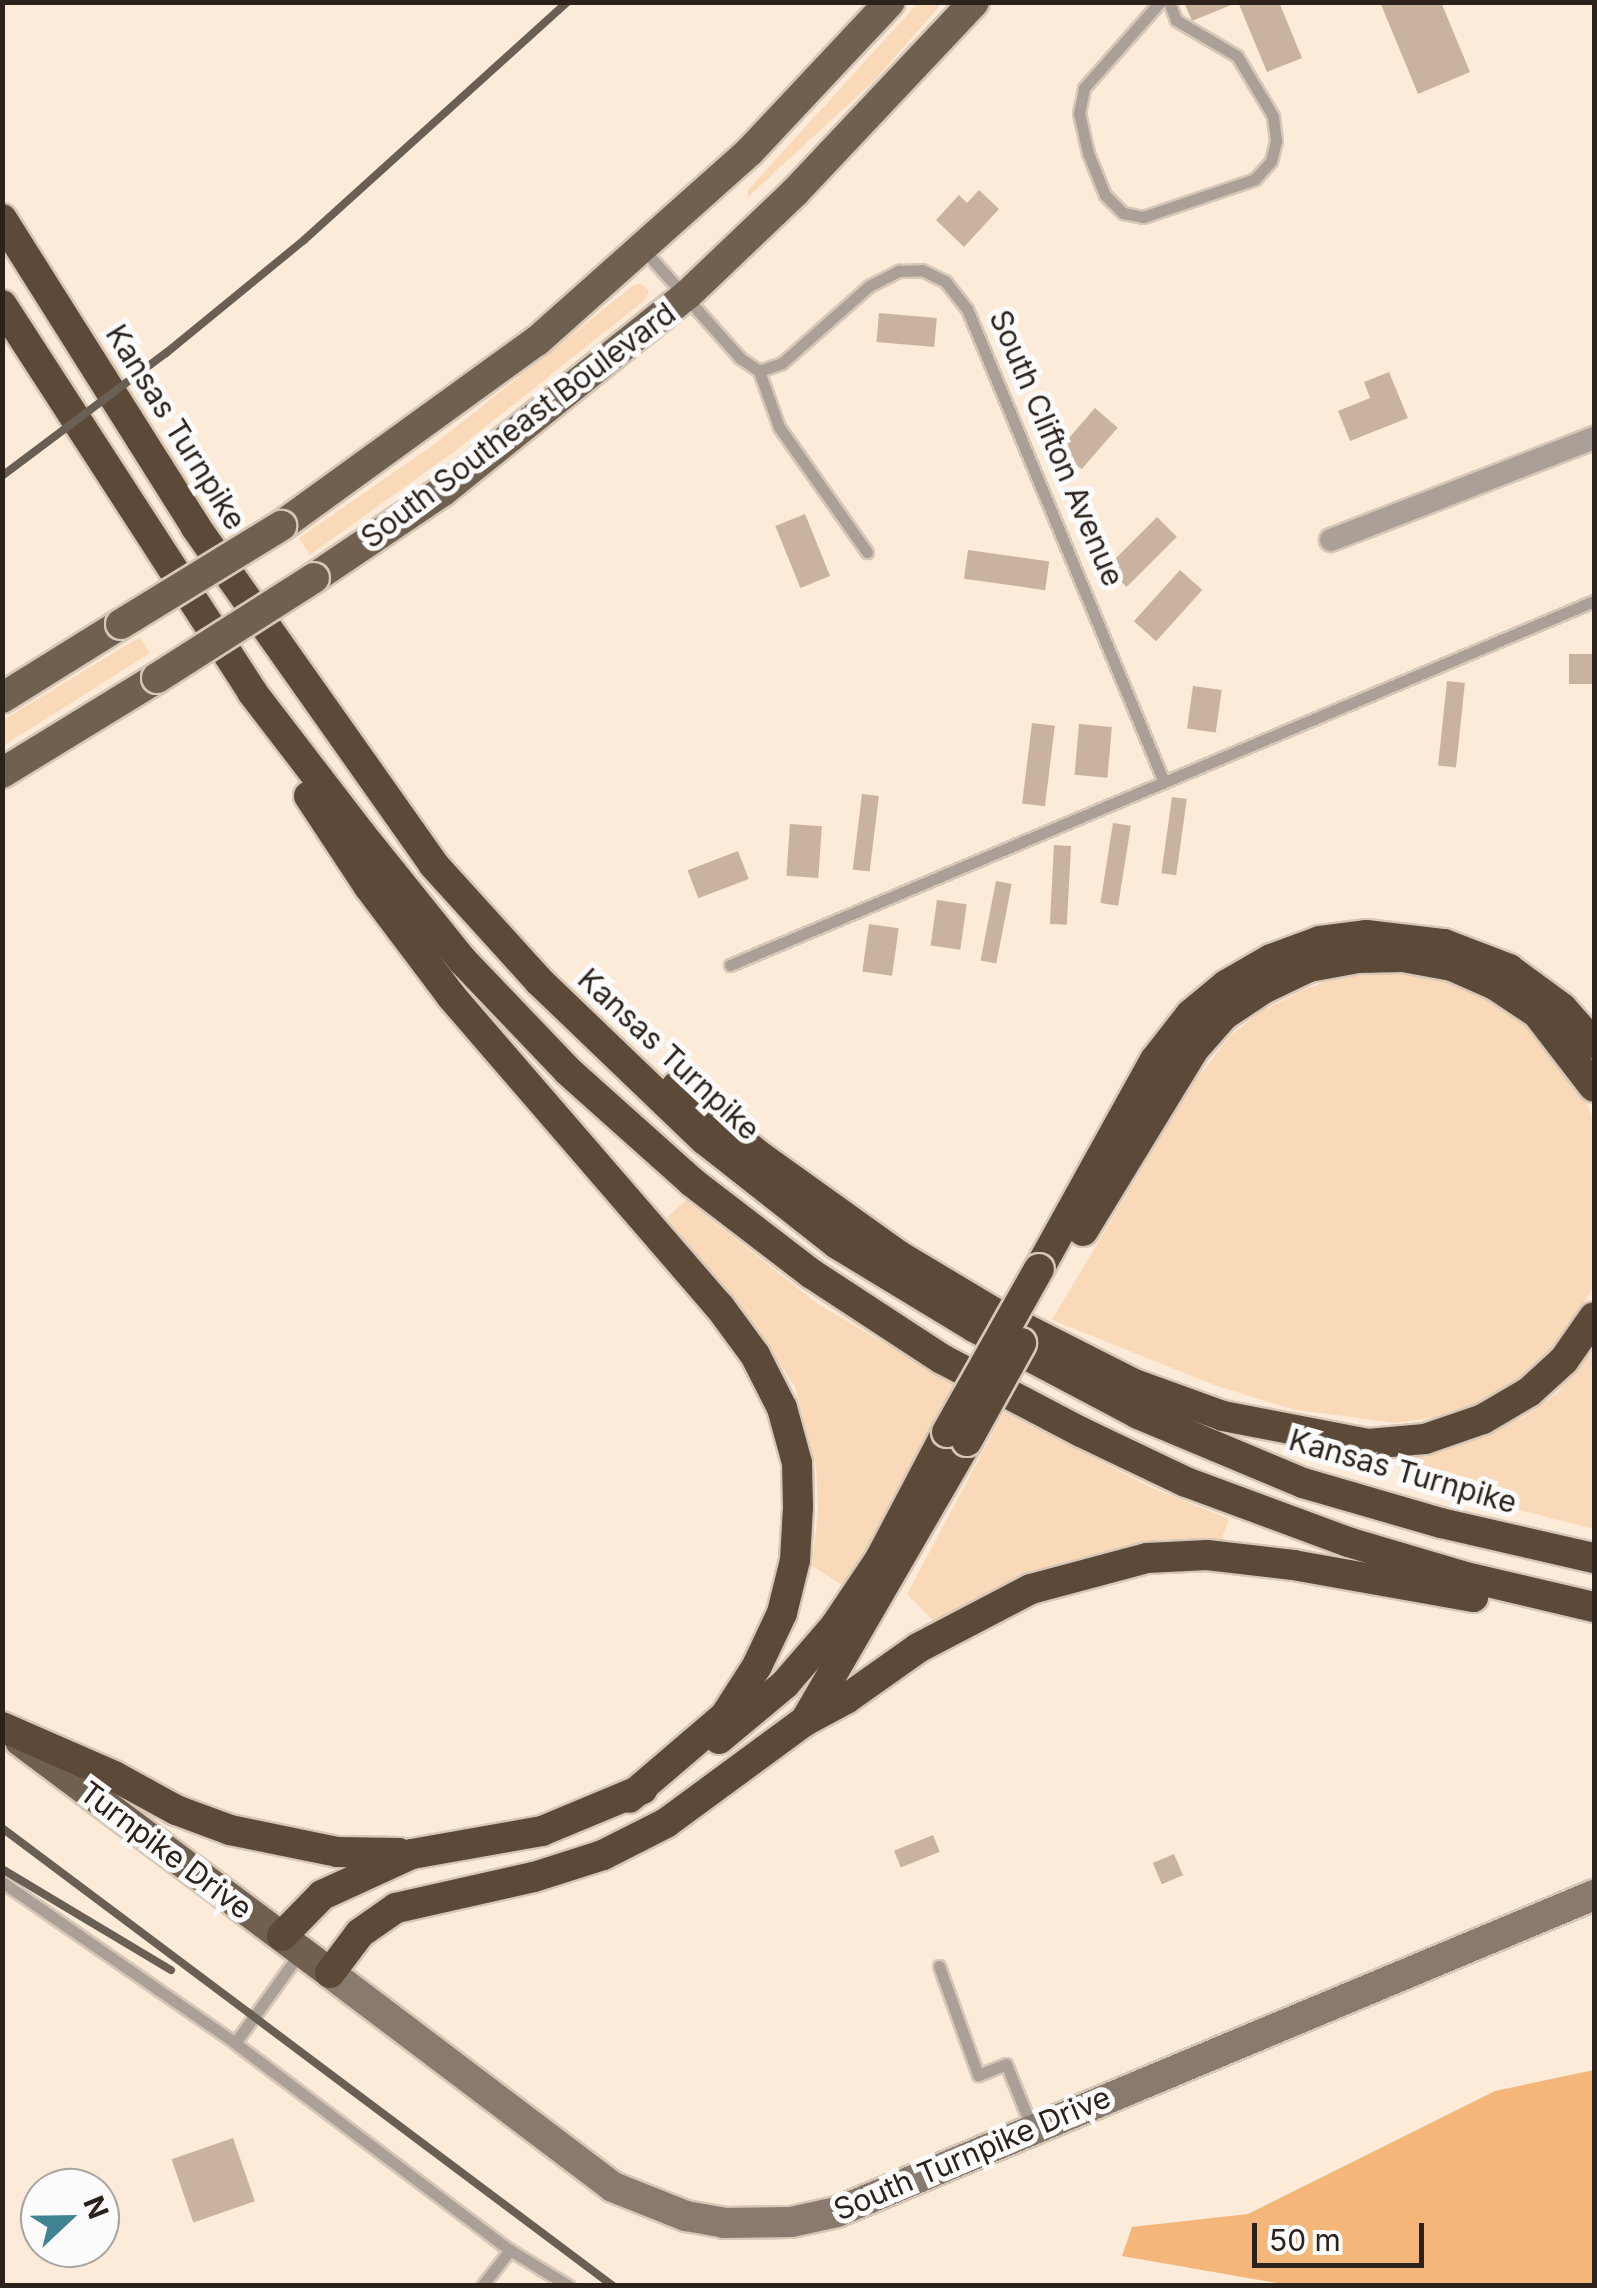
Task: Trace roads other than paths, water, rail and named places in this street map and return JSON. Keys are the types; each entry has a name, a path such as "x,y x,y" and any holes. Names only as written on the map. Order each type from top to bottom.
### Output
{"highway":[{"name":"Kansas Turnpike","path":"2,219 196,526 304,686 434,864 539,981 704,1140 837,1244 974,1326 1138,1414 1303,1483 1441,1523 1594,1558"},
{"path":"2,306 252,692 307,794 369,888 451,996 719,1306 756,1355 782,1408 796,1463 798,1507 795,1560 782,1612 758,1666 725,1716 629,1798"},
{"path":"252,692 462,960 568,1071 692,1182 812,1274 942,1359 1186,1482 1348,1542 1462,1576 1594,1607"},
{"path":"806,1721 1047,1273 1155,1060 1192,1014 1226,985 1271,959 1320,941 1366,934 1444,944 1509,969 1562,1008 1594,1044"},
{"path":"1047,1273 1194,1049 1224,1015 1262,989 1309,968 1358,958 1403,957 1452,966 1495,986 1537,1013 1594,1087"},
{"path":"539,981 760,1157 898,1255 1000,1316 1132,1384 1223,1416 1368,1444 1425,1439 1483,1419 1529,1392 1564,1360 1594,1317"},
{"path":"2,1727 114,1776 176,1810 230,1830 337,1852 412,1854 542,1831 629,1798 736,1728 785,1684 835,1626 957,1437"},
{"path":"330,1972 360,1933 396,1908 534,1878 603,1855 666,1822 806,1721 978,1613 1031,1589 1146,1558 1207,1556 1293,1565 1594,1619"},
{"path":"292,1943 322,1895 412,1854"}],"main road":[{"name":"South Southeast Boulevard","path":"2,698 281,526 537,341 750,151 890,2"},
{"name":"South Southeast Boulevard","path":"2,773 314,578 443,490 687,295 795,192 974,2"},
{"name":"Turnpike Drive","path":"2,1727 330,1972"}],"street":[{"path":"1331,540 1594,438"},
{"name":"South Turnpike Drive","path":"330,1972 582,2166 649,2204 724,2223 791,2222 837,2212 1594,1894"}],"lane":[{"path":"1160,2 1084,88 1079,113 1088,153 1104,195 1123,212 1143,218 1256,179 1271,161 1276,140 1272,116 1237,56 1176,20 1169,2"},
{"path":"642,249 740,358 759,371 779,428 867,552"},
{"name":"South Clifton Avenue","path":"759,371 782,363 869,286 899,272 922,270 946,281 967,309 1164,782"},
{"path":"730,965 1594,600"},
{"path":"2,1882 236,2043 510,2250 568,2286"},
{"path":"236,2043 292,1943"},
{"path":"939,1966 978,2075 1006,2064 1032,2128"},
{"path":"482,2286 510,2250"}],"railway":[{"path":"2,476 166,353 304,240 567,2"},
{"path":"2,1828 613,2286"},
{"path":"2,1869 171,1970"}]}
